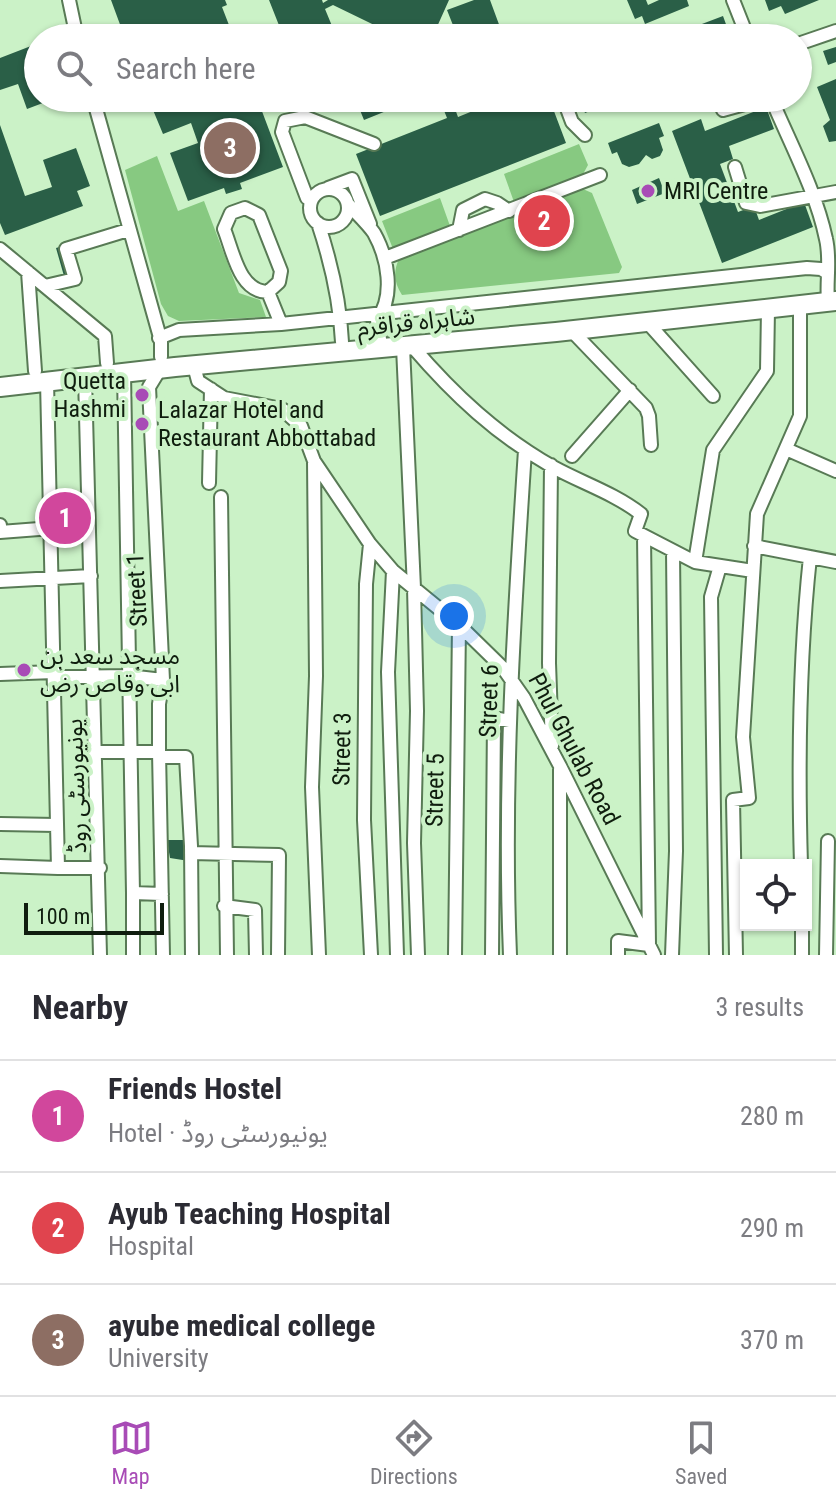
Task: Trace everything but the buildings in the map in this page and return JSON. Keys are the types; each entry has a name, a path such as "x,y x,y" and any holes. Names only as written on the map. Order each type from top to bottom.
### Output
{"highway":[{"name":"شاہراہ قراقرم","path":"0,387 107,363 194,366 407,347 800,305 831,283"},
{"name":"شاہراہ قراقرم","path":"0,375 85,377 124,373 161,363 831,283"}],"street":[{"path":"69,0 74,24"},
{"path":"733,0 742,24"},
{"path":"812,39 836,31"},
{"path":"97,112 159,338 161,363"},
{"path":"568,112 572,122 585,135"},
{"path":"775,112 812,196 827,242 831,283"},
{"path":"307,198 282,132 285,121 305,117 374,144"},
{"path":"735,167 746,203 760,206 836,192"},
{"path":"385,258 600,175"},
{"path":"342,342 341,317 331,263 318,223 313,217 311,203 319,192 352,179 385,258 388,281 383,312 377,320 380,339"},
{"path":"325,190 339,192 373,231"},
{"path":"459,230 463,210 485,199 509,211"},
{"path":"318,223 325,226 340,224 345,218 348,204"},
{"path":"245,208 259,215 281,271 279,282 268,292 258,291 246,284 224,229 231,213 237,209 245,208"},
{"path":"45,286 75,279 66,249 128,230"},
{"path":"801,269 815,263 827,242"},
{"path":"0,249 105,336 107,363"},
{"path":"159,338 179,330 281,324 801,269 814,268 831,283"},
{"path":"28,272 41,376 52,528 58,868"},
{"path":"268,292 281,324"},
{"path":"386,295 403,310"},
{"path":"736,955 733,800 749,798 743,737 757,514 800,416 800,305"},
{"path":"695,562 713,450 767,371 768,309"},
{"path":"152,316 179,330"},
{"path":"647,322 713,396"},
{"path":"571,330 641,401 649,416 651,445"},
{"path":"407,347 450,391 501,435 641,514 635,531 695,562 753,571"},
{"path":"407,347 417,711 414,843 418,955"},
{"name":"Street 1","path":"161,363 149,387 163,680 159,704 163,955"},
{"path":"194,366 198,381 211,389 209,483"},
{"path":"124,373 133,955"},
{"name":"یونیورسٹی روڈ","path":"85,377 100,955"},
{"name":"Phul Ghulab Road","path":"211,389 224,398 282,409 301,426 314,461 370,544 393,571 459,625 503,668 560,766 645,950"},
{"path":"572,456 630,390"},
{"path":"786,449 836,471"},
{"name":"Street 6","path":"510,955 507,807 525,450"},
{"path":"314,461 316,676 312,787 319,955"},
{"path":"551,465 549,663 552,752"},
{"path":"221,497 227,955"},
{"path":"0,525 0,532 52,528"},
{"path":"618,955 618,941 645,950 644,536"},
{"name":"Street 3","path":"370,544 366,584 364,820 371,955"},
{"path":"754,546 836,562"},
{"path":"672,955 676,851 673,551"},
{"path":"801,859 799,721 802,637 810,557"},
{"path":"716,955 711,597 720,566"},
{"path":"393,571 388,672 397,955"},
{"path":"0,581 91,576"},
{"name":"Street 5","path":"455,955 459,625"},
{"path":"0,674 128,676 163,680"},
{"path":"492,955 494,718 510,721"},
{"path":"97,752 186,757 192,955"},
{"path":"560,766 560,955"},
{"path":"0,824 56,825"},
{"path":"826,955 828,841"},
{"path":"191,853 279,855 278,955"},
{"path":"0,866 100,868"},
{"path":"133,893 162,894"},
{"path":"224,906 255,910 256,955"},
{"path":"802,931 802,955"}],"green space":[{"path":"579,144 588,165 582,176 514,202 504,174"},
{"path":"157,156 178,211 204,201 239,293 260,300 266,317 179,321 168,316 161,304 125,170"},
{"path":"583,189 592,193 622,267 619,273 402,295 399,291 395,273 399,259"},
{"path":"440,198 450,226 393,249 382,221"}],"place":[{"name":"ayube medical college","path":"230,148"},
{"name":"MRI Centre","path":"648,191"},
{"name":"Ayub Teaching Hospital","path":"544,221"},
{"name":"Quetta Hashmi","path":"142,395"},
{"name":"Lalazar Hotel and Restaurant Abbottabad","path":"142,424"},
{"name":"Friends Hostel","path":"65,518"},
{"name":"مسجد سعد بن ابی وقاص رض","path":"24,670"}]}
